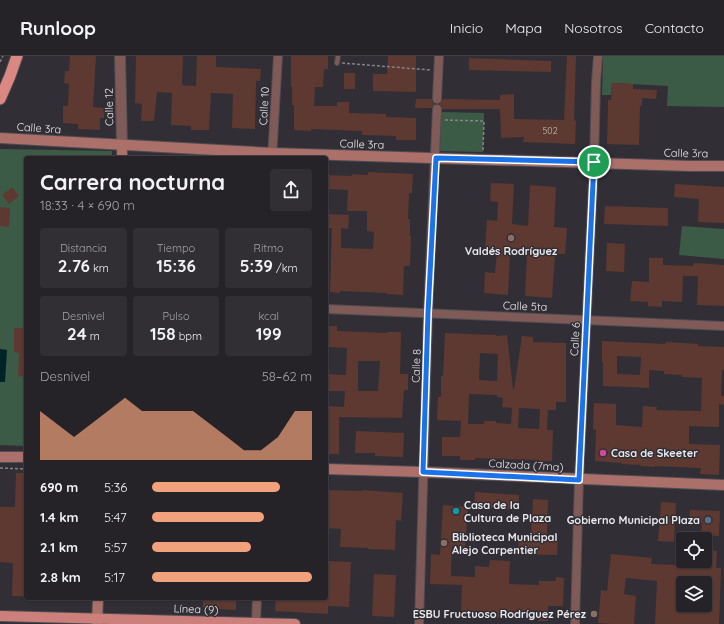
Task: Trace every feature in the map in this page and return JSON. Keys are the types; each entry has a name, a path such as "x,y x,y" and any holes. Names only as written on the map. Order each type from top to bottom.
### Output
{"highway":[{"path":"0,99 10,76 16,56"}],"main road":[{"name":"Calle 3ra","path":"0,138 272,156"},
{"name":"Calle 12","path":"122,145 122,156"},
{"name":"Calle 3ra","path":"328,157 436,158 724,166"},
{"path":"0,457 24,458"},
{"name":"Calzada (7ma)","path":"328,469 724,485"},
{"path":"97,621 98,600"},
{"name":"Línea (9)","path":"0,616 97,621 256,622 295,624"}],"street":[{"name":"Calle 12","path":"120,56 122,145"},
{"name":"Calle 10","path":"272,156 278,56"},
{"path":"437,99 439,56"},
{"name":"Calle 6","path":"575,624 579,480 598,56"},
{"name":"Calle 8","path":"419,624 428,313 437,108"},
{"name":"Calle 5ta","path":"328,309 724,326"},
{"path":"256,622 257,600"}],"lane":[{"path":"337,63 338,56"}],"path":[{"path":"0,62 3,56"},
{"path":"337,63 438,70"},
{"path":"437,120 484,121 483,152"},
{"path":"0,468 24,469"}],"green space":[{"path":"603,56 724,56 724,107 667,106 668,86 612,83 611,95 602,95"},
{"path":"441,112 484,113 483,152 440,151"},
{"path":"0,149 112,151 112,156 24,156 24,446 0,445"},
{"path":"682,226 724,229 724,259 679,255"}],"water":[{"path":"0,349 7,350 5,382 0,382"}],"building":[{"path":"70,56 96,56 93,107 104,108 104,118 100,118 100,130 78,129 78,124 63,123 63,106 68,106 69,84 64,83 65,71 69,71"},
{"path":"136,56 183,56 182,85 196,86 197,56 216,56 216,67 261,69 260,81 256,81 255,129 232,128 233,94 211,93 209,130 191,130 191,126 171,125 172,93 157,92 154,121 141,121 142,104 135,103"},
{"path":"291,56 328,56 328,69 324,69 323,87 315,87 314,106 337,106 337,102 349,102 349,113 386,114 386,117 416,118 416,140 396,140 396,136 362,135 362,131 311,129 311,131 294,130 294,105 292,105 291,86"},
{"path":"388,56 416,56 416,92 373,91 373,74 387,74"},
{"path":"567,56 576,56 574,120 576,121 575,144 523,142 524,137 501,138 500,109 442,109 442,106 439,104 443,99 500,100 500,95 514,94 514,119 564,120"},
{"path":"469,58 551,61 551,72 469,70"},
{"path":"344,73 355,73 355,89 344,89"},
{"path":"612,83 633,84 633,89 657,90 656,99 642,98 642,106 640,106 639,145 607,144 608,100 611,100"},
{"path":"416,99 432,99 432,102 435,104 432,108 415,108"},
{"path":"368,172 413,174 412,193 409,193 408,219 410,219 411,236 410,266 404,266 403,295 340,291 340,293 330,292 332,228 328,228 328,214 349,215 348,229 341,228 341,248 373,249 374,232 367,231 367,211 347,211 348,190 328,189 328,175 368,175"},
{"path":"491,183 514,184 512,224 528,226 530,185 556,187 554,227 567,228 565,254 555,254 552,298 525,296 527,255 510,254 508,295 484,293 485,272 495,273 497,252 485,251 487,220 497,221 498,202 490,201"},
{"path":"675,184 724,187 724,223 698,222 699,199 674,197"},
{"path":"12,187 19,196 9,204 2,195"},
{"path":"605,206 668,208 668,226 604,224"},
{"path":"0,207 10,208 9,227 0,226"},
{"path":"607,243 625,244 624,272 606,271"},
{"path":"649,258 663,258 663,265 693,266 694,263 724,265 724,306 697,305 698,276 683,276 682,302 662,301 662,307 648,306 648,302 630,301 632,281 649,282"},
{"path":"328,326 337,326 337,331 387,333 401,332 400,374 408,374 408,390 404,390 402,418 339,417 339,454 328,454 328,406 344,407 345,391 328,391 328,374 346,375 347,348 328,347","holes":["358,361 380,361 378,391 358,391"]},
{"path":"14,328 24,328 24,377 18,376 19,353 14,352"},
{"path":"445,333 496,336 507,335 513,389 522,336 533,337 533,342 566,343 566,402 556,402 556,410 548,410 547,430 553,430 552,461 475,458 475,460 460,460 460,456 442,456 442,437 460,437 461,421 437,420 438,397 441,397 441,376 443,376","holes":["480,353 498,354 497,381 479,380","469,394 497,395 497,397 503,398 502,407 512,408 511,424 496,423 496,421 484,421 484,424 468,424","519,408 540,409 539,429 518,428"]},
{"path":"602,341 665,344 666,342 698,344 698,346 724,347 724,370 722,370 721,396 724,396 724,405 719,404 719,427 689,426 689,444 720,445 719,475 700,474 701,468 654,467 595,461 596,430 593,429 594,403 616,404 616,425 642,427 643,406 657,407 656,410 701,411 702,378 682,377 682,375 664,374 664,371 649,370 649,388 603,386","holes":["617,356 641,357 640,375 617,374"]},
{"path":"356,431 404,433 403,457 375,456 375,453 355,453"},
{"path":"16,473 24,473 24,596 12,596 13,563 0,562 0,507 15,507"},
{"path":"328,490 363,490 403,493 401,521 396,520 395,550 340,547 341,529 328,528"},
{"path":"475,492 519,495 518,510 474,507"},
{"path":"533,499 548,500 547,535 558,536 557,555 518,554 519,535 531,535"},
{"path":"661,502 676,503 674,542 658,541"},
{"path":"443,505 468,507 465,547 452,546 451,576 475,577 475,566 489,567 490,560 510,561 509,584 539,585 539,581 556,581 556,577 564,578 563,606 548,606 548,621 538,621 538,614 508,613 508,618 461,616 462,585 430,584 431,554 440,555"},
{"path":"690,510 720,511 719,536 712,536 712,532 701,532 702,523 689,522"},
{"path":"712,551 717,551 716,568 721,568 719,624 655,624 657,581 626,578 624,594 636,596 634,624 598,623 601,590 607,591 611,554 652,558 651,564 676,565 676,568 712,568"},
{"path":"328,561 351,562 349,607 328,606 328,614 275,611 276,600 328,600"},
{"path":"374,574 396,575 394,617 372,616"},
{"path":"203,600 236,600 236,610 203,608"}],"place":[{"name":"Valdés Rodríguez","path":"511,238"},
{"name":"Casa de Skeeter","path":"603,453"},
{"name":"Casa de la Cultura de Plaza","path":"456,511"},
{"name":"Gobierno Municipal Plaza","path":"708,520"},
{"name":"Biblioteca Municipal Alejo Carpentier","path":"444,543"},
{"name":"ESBU Fructuoso Rodríguez Pérez","path":"594,614"}],"route":[{"path":"436,158 594,162 579,480 423,472 428,313 436,158"}]}
